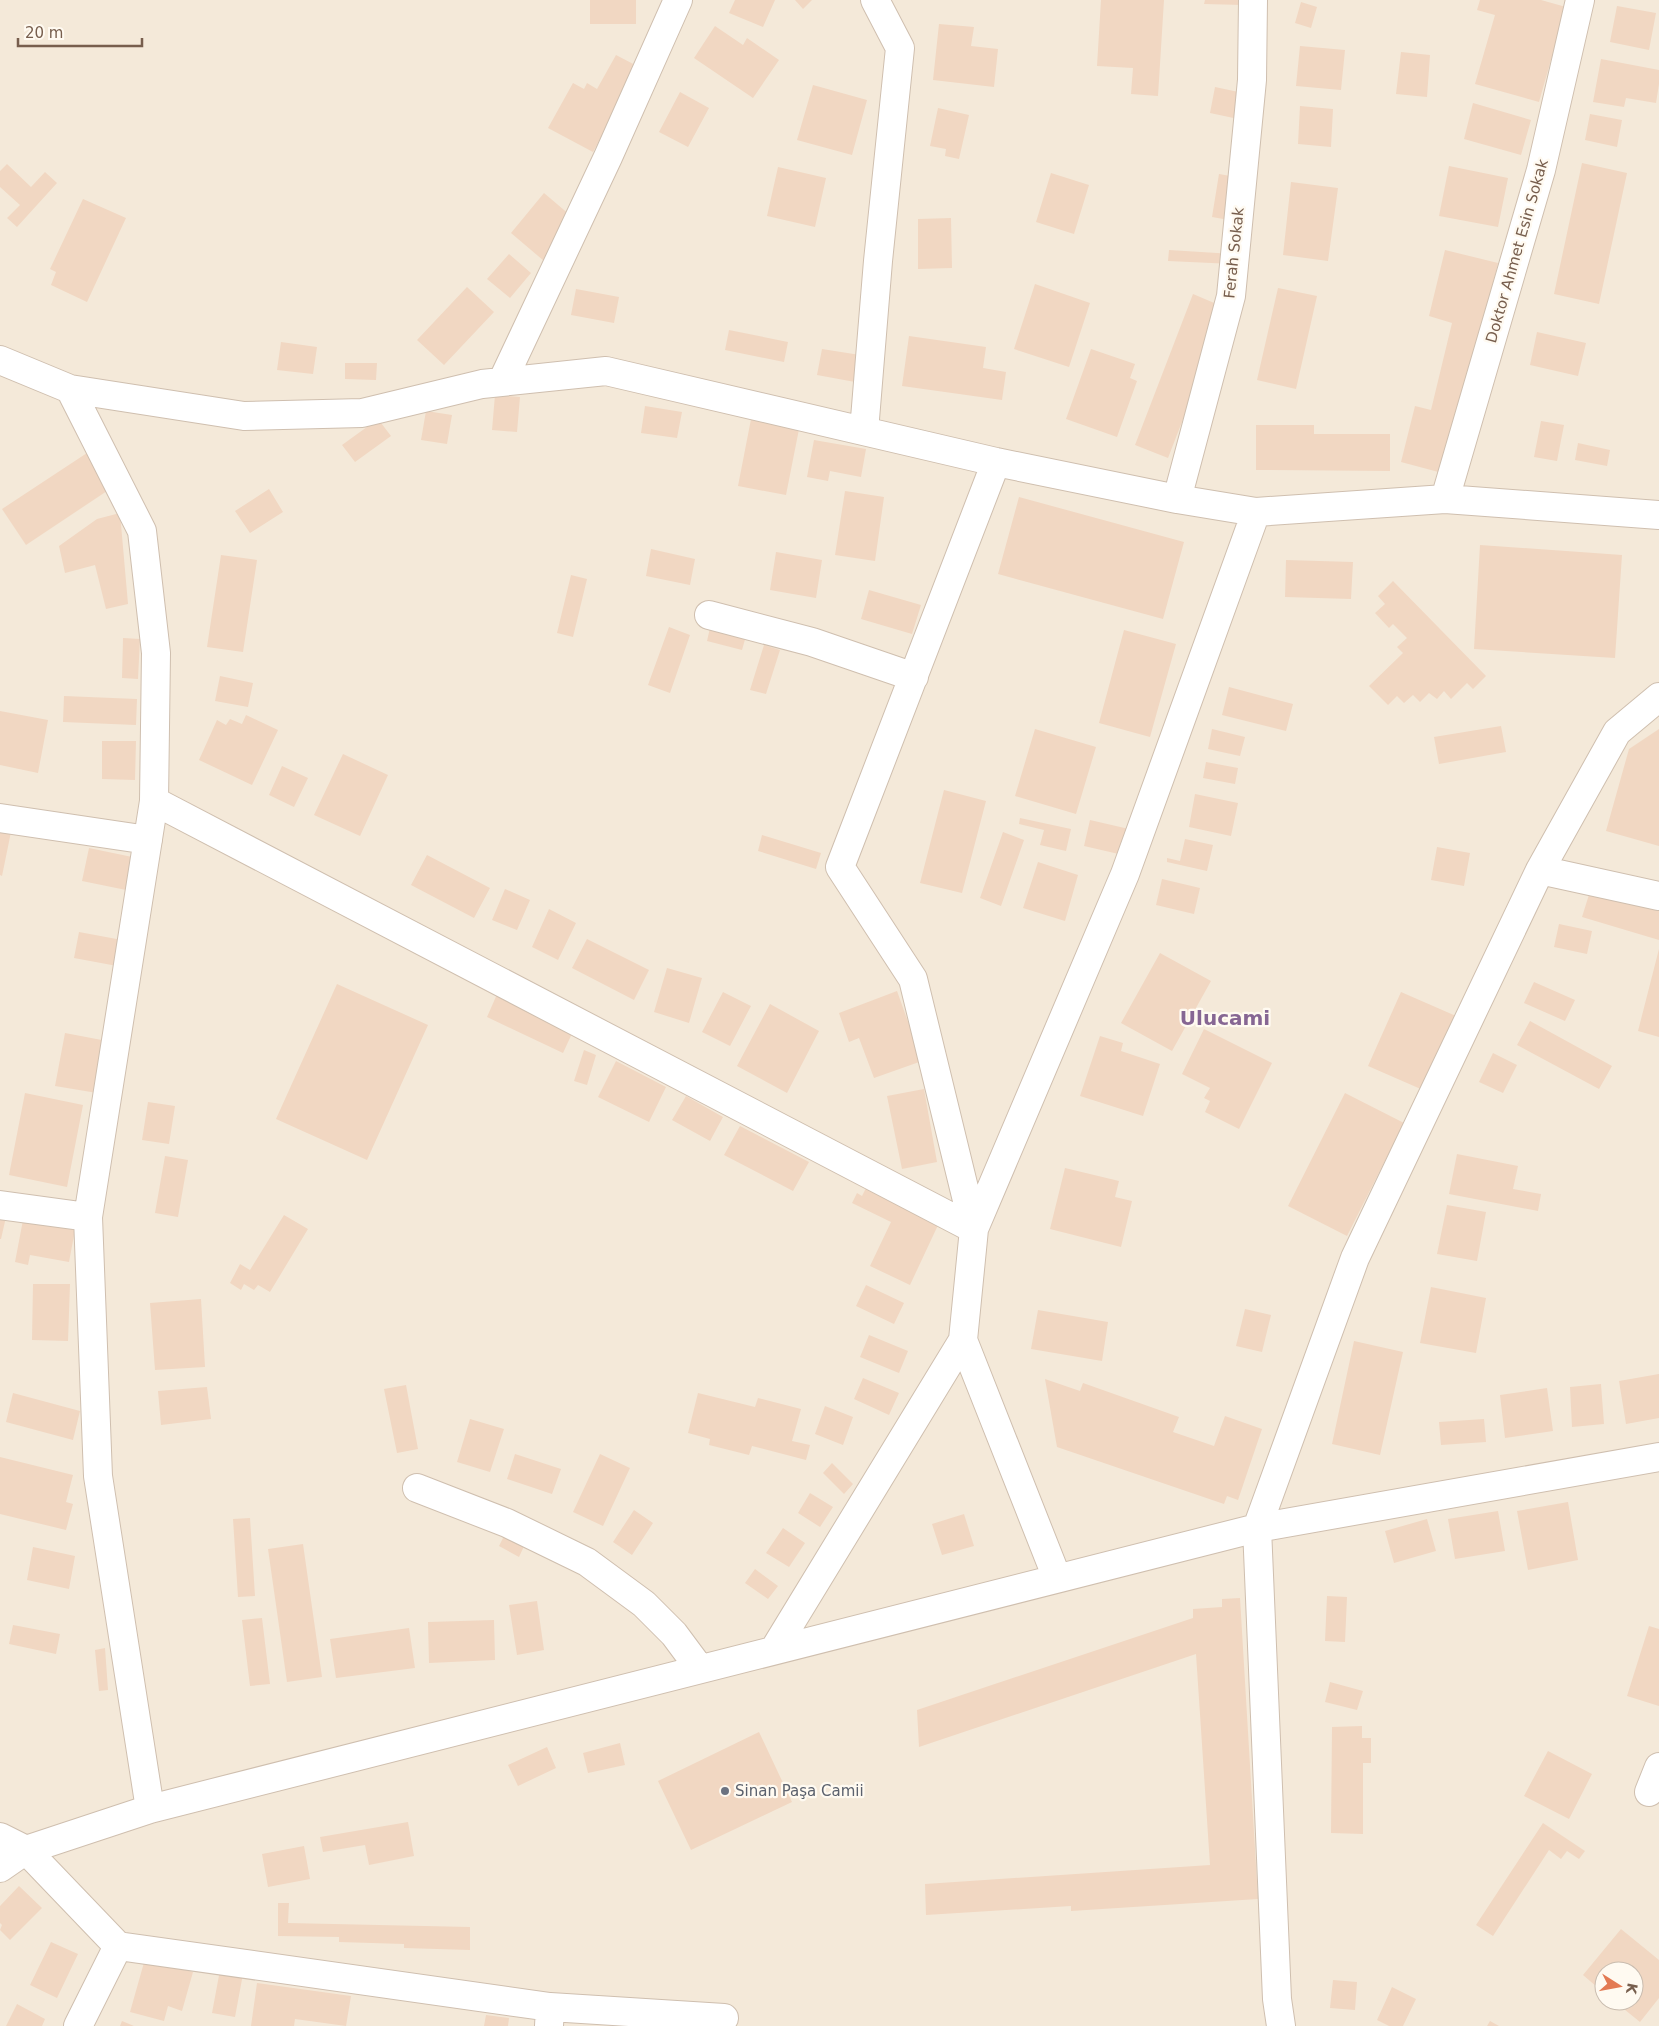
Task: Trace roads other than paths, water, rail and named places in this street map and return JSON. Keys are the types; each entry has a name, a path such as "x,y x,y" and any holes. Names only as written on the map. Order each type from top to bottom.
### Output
{"street":[{"path":"502,382 608,157 678,0"},
{"path":"864,432 878,261 900,48 875,0"},
{"name":"Ferah Sokak","path":"1177,499 1231,296 1252,80 1253,0"},
{"name":"Doktor Ahmet Esin Sokak","path":"1445,499 1541,170 1580,0"},
{"path":"0,360 70,389 244,416 362,414 482,384 606,371 996,462 1177,499 1256,512 1445,499 1659,515"},
{"path":"70,389 142,531 156,653 154,801 88,1217 98,1476 150,1809"},
{"path":"974,1230 913,978 840,867 996,462"},
{"path":"774,1650 963,1340 974,1230 1125,874 1256,512"},
{"path":"708,615 812,642 914,677"},
{"path":"1281,2026 1277,1989 1257,1528 1355,1258 1540,870 1617,732 1659,697"},
{"path":"154,801 974,1230"},
{"path":"0,818 148,840"},
{"path":"1540,870 1659,896"},
{"path":"0,1205 88,1217"},
{"path":"963,1340 1057,1578"},
{"path":"0,1868 26,1850 150,1809 1257,1528 1659,1457"},
{"path":"417,1488 507,1523 587,1562 644,1604 674,1634 700,1669"},
{"path":"1649,1792 1659,1767"},
{"path":"0,1837 26,1850 118,1946 549,2017 724,2018"},
{"path":"78,2026 118,1946"}],"place":[{"name":"Sinan Paşa Camii","path":"725,1791"}],"district":[{"name":"Ulucami","path":"1225,1018"}]}
